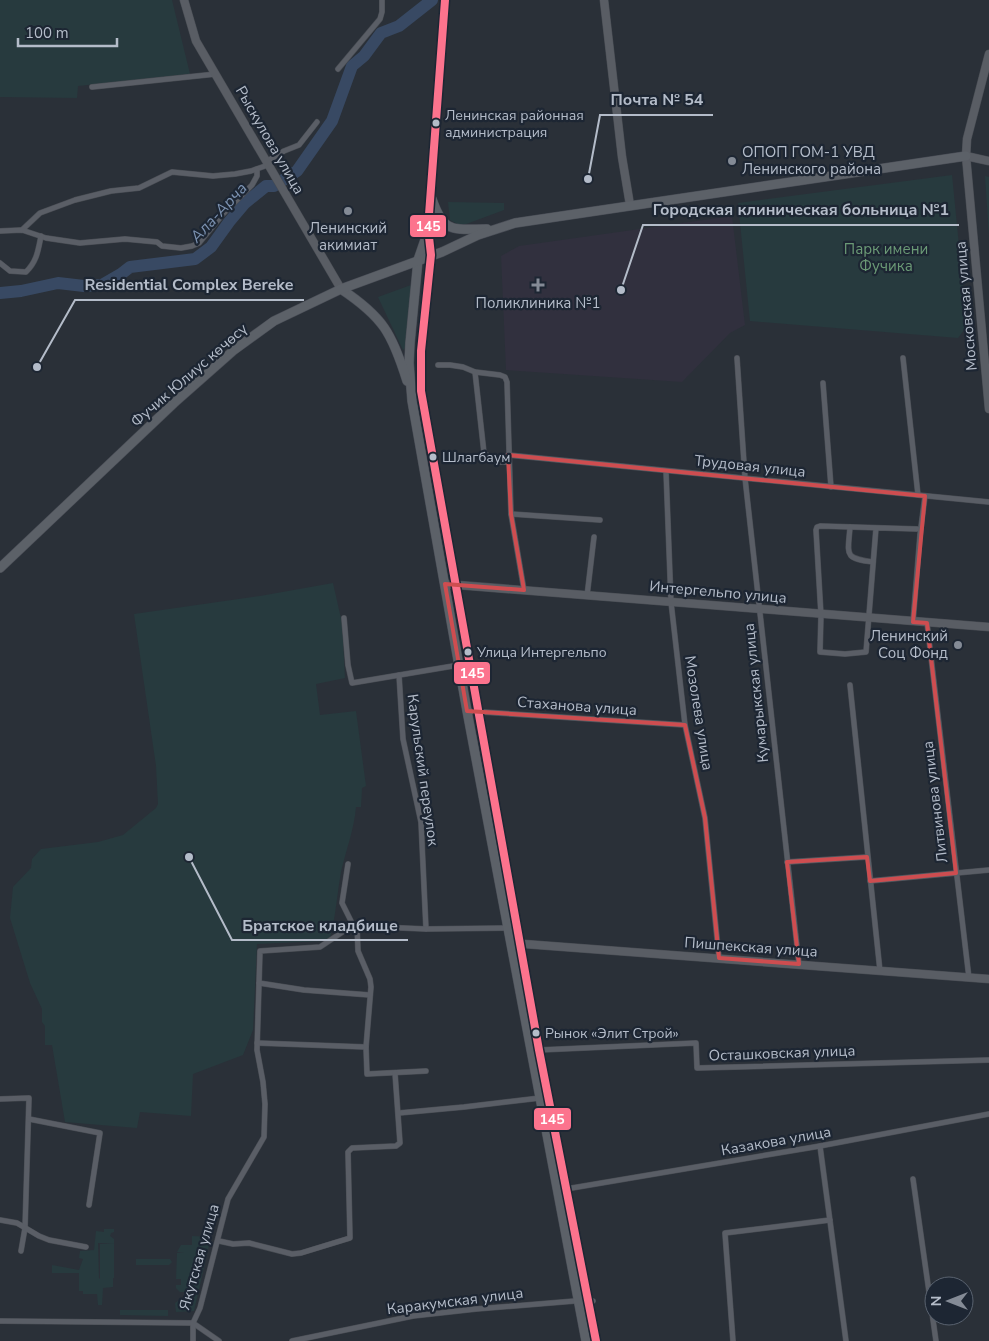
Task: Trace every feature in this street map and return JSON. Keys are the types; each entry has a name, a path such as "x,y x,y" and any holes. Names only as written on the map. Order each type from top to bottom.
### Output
{"main road":[{"name":"Рыскулова улица","path":"184,0 196,41 341,289"},
{"path":"445,0 428,231 431,255 421,351 421,391 457,585 516,944 544,1097 596,1341"},
{"path":"604,0 622,157 630,205"},
{"name":"Московская улица","path":"989,54 967,139 966,156 989,409"},
{"name":"Фучик Юлиус көчөсү","path":"0,568 167,410 246,341 274,321 341,289 494,229 515,223 966,156 989,161"},
{"path":"431,196 438,215 446,225 458,229 494,229"},
{"path":"428,231 418,260 409,354 412,401 466,711 508,928 516,944 539,1050 544,1097 566,1189 586,1301 586,1341"},
{"path":"341,289 366,306 385,327 398,355 412,401"},
{"name":"Интергельпо улица","path":"445,584 989,627"},
{"name":"Пишпекская улица","path":"516,944 989,979"}],"street":[{"path":"338,69 380,19 382,0"},
{"path":"92,87 216,74"},
{"path":"22,230 40,213 75,200 111,191 139,188 172,172 213,176 235,174 269,166 284,151 299,145 317,122"},
{"path":"0,231 22,230 41,236 80,243 125,239 158,242 162,246 181,248 199,243 223,214 252,186 257,176 257,169"},
{"path":"0,263 10,271 26,272 38,257 41,236"},
{"name":"Кумарыкская улица","path":"737,358 745,478 799,964"},
{"path":"903,358 918,495"},
{"path":"438,365 463,367 475,372 500,375 505,377 507,382 511,514 524,590"},
{"path":"475,372 484,453 496,462 509,462"},
{"path":"823,383 831,487"},
{"name":"Трудовая улица","path":"508,455 989,502"},
{"name":"Мозолева улица","path":"666,471 671,602 685,726 705,818 719,958"},
{"path":"913,622 925,496"},
{"path":"511,514 600,520"},
{"path":"876,528 866,652 845,654 820,652 821,615 816,530 820,526 917,528"},
{"path":"850,527 850,556 854,560 873,562"},
{"path":"587,596 594,537"},
{"path":"344,618 348,665 352,683 459,665"},
{"name":"Литвинова улица","path":"927,623 969,978"},
{"name":"Карульский переулок","path":"398,675 403,739 420,822 426,929"},
{"path":"850,685 880,971"},
{"name":"Стаханова улица","path":"466,711 685,726"},
{"path":"788,862 867,857"},
{"path":"348,864 342,903 355,925 358,951 370,978 366,1047 367,1074 426,1071"},
{"path":"870,881 989,870"},
{"path":"355,925 426,929 508,928"},
{"name":"Якутская улица","path":"193,1323 200,1308 228,1200 264,1137 266,1104 257,1043 260,951 320,947 355,925"},
{"path":"259,984 304,990 370,995"},
{"path":"257,1043 366,1047"},
{"name":"Осташковская улица","path":"539,1050 696,1043 697,1068 989,1060"},
{"path":"218,1241 233,1244 249,1243 292,1254 350,1238 348,1152 352,1148 396,1146 400,1143 395,1072"},
{"path":"399,1113 464,1108 544,1097"},
{"path":"0,1099 29,1098 25,1228 21,1251"},
{"name":"Казакова улица","path":"566,1189 820,1146 989,1114"},
{"path":"29,1119 100,1133 89,1205"},
{"path":"820,1146 846,1341"},
{"path":"913,1178 936,1341"},
{"path":"0,1220 17,1223 49,1240 86,1247"},
{"path":"734,1341 725,1233 830,1220"},
{"name":"Каракумская улица","path":"292,1341 413,1316 476,1309 586,1301"},
{"path":"0,1321 193,1323 218,1341"},
{"path":"193,1323 193,1341"}],"highlighted area":[{"path":"508,455 925,496 913,622 927,623 956,873 870,881 867,857 787,862 799,964 719,958 705,818 685,725 467,711 445,584 524,590 511,514"}],"shaded area":[{"path":"732,216 745,325 730,333 682,382 506,370 501,256 519,246"}],"green space":[{"path":"0,0 172,0 190,74 78,86 77,98 0,97"},
{"name":"Парк имени Фучика","path":"952,175 967,326 958,338 750,321 738,203"},
{"path":"985,176 989,177 989,237"},
{"path":"448,202 504,203 504,210 461,226 450,220"},
{"path":"411,285 405,348 403,350 378,297"},
{"path":"333,583 342,623 345,678 316,684 320,715 356,711 366,786 362,788 361,807 356,807 352,832 341,872 330,938 324,941 257,944 253,1030 243,1055 193,1074 191,1116 140,1112 137,1128 65,1122 52,1045 45,1045 45,1026 42,1022 42,1009 30,983 10,918 13,887 31,868 32,859 41,849 98,842 123,835 156,808 158,804 156,766 134,614 260,596"},
{"path":"208,1209 218,1209 213,1231 210,1231 207,1222"},
{"path":"104,1229 114,1229 110,1236 114,1239 114,1243 114,1278 113,1287 103,1288 102,1305 98,1305 97,1294 83,1294 83,1291 79,1291 79,1273 52,1273 52,1265 79,1270 83,1259 79,1258 80,1251 94,1250 96,1231 104,1232","holes":["98,1243 114,1243 100,1244 99,1279"]},
{"path":"192,1236 211,1237 194,1311 176,1312 175,1303 189,1300 189,1292 180,1292 176,1288 176,1285 181,1285 181,1279 176,1279 177,1253 184,1252 177,1252 181,1245 192,1245"},
{"path":"136,1259 170,1259 172,1262 169,1265 136,1265"},
{"path":"120,1310 168,1310 168,1316 120,1315"}],"waterway":[{"name":"Ала-Арча","path":"0,293 21,291 58,283 84,286 102,285 130,267 195,259 211,247 245,203 266,186 274,186 297,171 332,121 352,66 364,56 381,33 399,26 432,0"}],"transit line":[{"name":"145","path":"445,0 428,228 431,255 421,351 421,391 539,1050 596,1341"}],"place":[{"name":"Ленинская районная администрация","path":"436,123"},
{"name":"ОПОП ГОМ-1 УВД Ленинского района","path":"732,161"},
{"name":"Почта № 54","path":"588,179"},
{"name":"Ленинский акимиат","path":"348,211"},
{"name":"Поликлиника №1","path":"538,285"},
{"name":"Городская клиническая больница №1","path":"621,290"},
{"name":"Residential Complex Bereke","path":"37,367"},
{"name":"Шлагбаум","path":"433,457"},
{"name":"Ленинский Соц Фонд","path":"958,645"},
{"name":"Улица Интергельпо","path":"468,652"},
{"name":"Братское кладбище","path":"189,857"},
{"name":"Рынок «Элит Строй»","path":"536,1033"}]}
